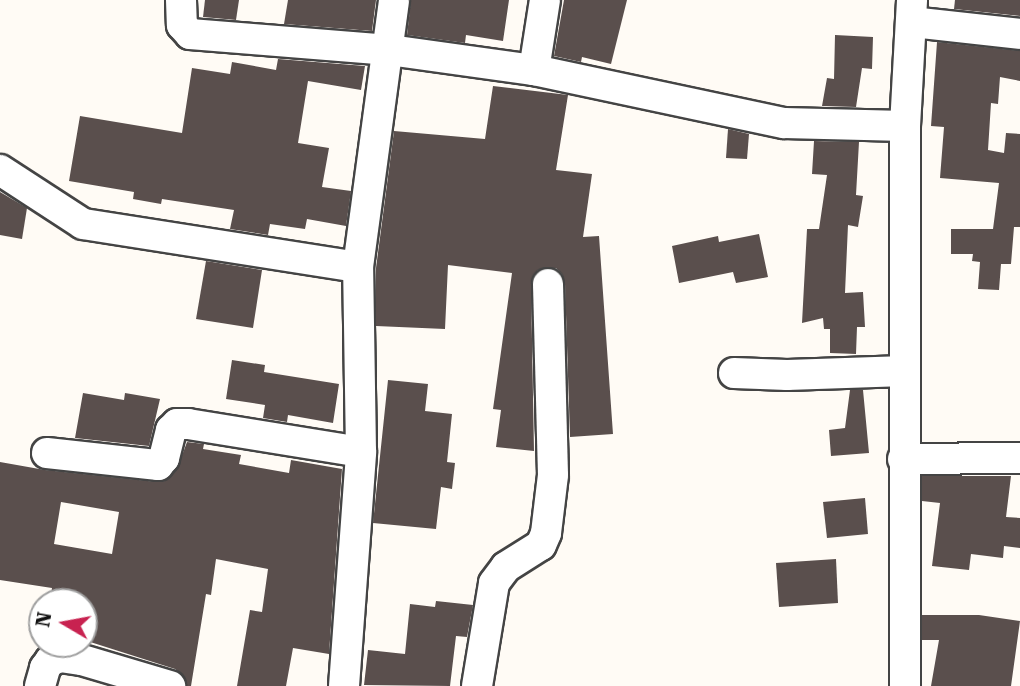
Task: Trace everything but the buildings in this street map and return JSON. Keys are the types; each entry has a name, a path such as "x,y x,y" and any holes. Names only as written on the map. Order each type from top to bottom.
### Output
{"street":[{"path":"181,0 179,13 182,25 190,34 389,50 534,70 784,123 905,126"},
{"path":"344,686 362,452 358,267 394,0"},
{"path":"534,70 545,0"},
{"path":"905,686 905,126 912,11 1020,34"},
{"path":"0,170 83,224 358,267"},
{"path":"477,686 494,583 506,567 541,545 546,533 553,475 548,284"},
{"path":"734,373 787,375 905,371"},
{"path":"47,453 158,466 164,458 172,430 177,424 362,452"},
{"path":"903,459 1020,458"},
{"path":"40,686 45,668 50,661 60,657 82,660 170,686"}]}
